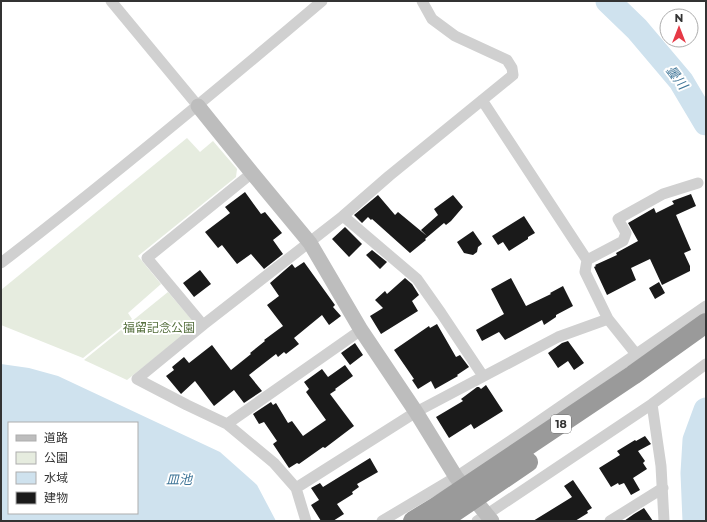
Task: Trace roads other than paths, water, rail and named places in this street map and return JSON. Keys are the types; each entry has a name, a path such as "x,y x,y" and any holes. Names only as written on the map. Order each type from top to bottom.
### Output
{"highway":[{"name":"18","path":"413,521 634,375 706,322"},
{"name":"18","path":"441,521 636,390 706,339"}],"street":[{"path":"111,1 310,243 361,330 416,412 456,477 485,519 652,404 704,365"},
{"path":"1,263 198,106 322,1"},
{"path":"306,521 296,488 274,463 227,424 137,379 203,325 310,243 389,176 513,75 512,68 507,60 455,36 432,19 422,1"},
{"path":"482,100 587,260 586,272 608,319 636,354"},
{"path":"203,325 148,258 252,173"},
{"path":"587,260 623,241 626,232 618,219 663,194 698,183"},
{"path":"343,216 417,279 483,376"},
{"path":"382,521 456,477 706,306"},
{"path":"296,488 416,412 558,337 608,319"},
{"path":"227,424 361,330"},
{"path":"652,404 662,488 664,521"},
{"path":"610,521 662,488"}],"water":[{"name":"皿池","path":"1,364 29,368 58,376 220,452 257,485 276,521 1,521"}],"waterway":[{"name":"曇川","path":"608,1 637,29 681,81 706,123"},
{"name":"曇川","path":"695,521 693,473 695,440 706,410"}],"park label":[{"name":"福留記念公園","path":"159,327"}]}
